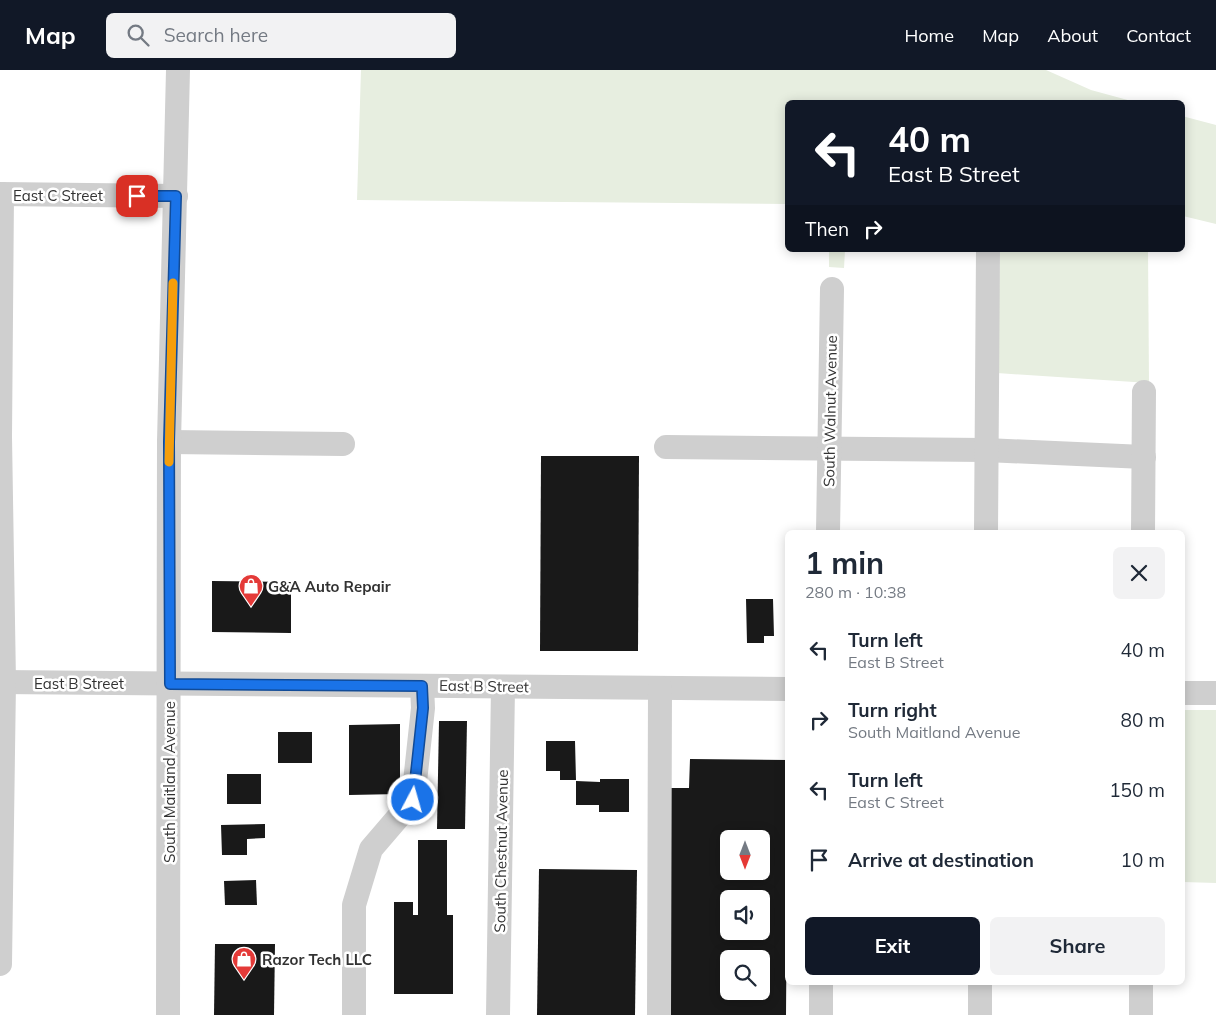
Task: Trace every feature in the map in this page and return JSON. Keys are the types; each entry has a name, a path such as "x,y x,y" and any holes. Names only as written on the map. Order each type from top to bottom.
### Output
{"street":[{"name":"South Maitland Avenue","path":"168,1015 169,442 178,70"},
{"name":"East C Street","path":"1,194 176,196"},
{"path":"0,964 2,682 1,194"},
{"path":"986,530 988,252"},
{"name":"South Walnut Avenue","path":"828,530 832,289"},
{"path":"1143,530 1144,392"},
{"path":"169,442 343,444"},
{"path":"666,447 986,450 1144,457"},
{"name":"East B Street","path":"2,682 785,689"},
{"path":"354,1015 354,905 371,849 413,800 423,708 422,686"},
{"name":"South Chestnut Avenue","path":"498,1015 503,687"},
{"path":"659,1015 660,688"},
{"path":"1185,693 1216,693"},
{"path":"820,1015 821,985"},
{"path":"980,985 980,1015"},
{"path":"1141,985 1141,1015"}],"shaded area":[{"path":"361,70 1046,70 1091,90 1128,100 785,100 785,204 357,200"},
{"path":"1185,117 1216,125 1216,224 1185,216"},
{"path":"829,252 845,252 844,268 829,267"},
{"path":"1000,252 1148,252 1149,383 997,373"},
{"path":"1185,710 1216,710 1216,883 1185,882"}],"building":[{"path":"541,456 639,456 638,651 540,651"},
{"name":"G&A Auto Repair","path":"212,581 291,582 291,633 212,632"},
{"path":"746,599 773,599 774,636 764,636 764,643 747,643"},
{"path":"439,721 467,721 465,829 437,829"},
{"path":"400,724 400,794 349,795 349,725"},
{"path":"278,732 312,732 312,763 278,763"},
{"path":"546,741 575,741 576,780 560,780 560,771 546,771"},
{"path":"690,759 785,760 786,1015 668,1015 670,788 689,788"},
{"path":"227,774 261,774 261,804 227,804"},
{"path":"600,779 629,779 629,812 599,812 599,805 576,805 576,781 600,782"},
{"path":"265,824 265,838 247,839 247,855 222,855 221,825"},
{"path":"418,840 447,840 447,915 453,915 453,994 394,994 394,902 413,902 413,915 418,915"},
{"path":"539,869 637,870 635,1015 537,1015"},
{"path":"256,880 257,905 225,905 224,881"},
{"name":"Razor Tech LLC","path":"215,944 275,944 274,1015 214,1015"}],"slow traffic":[{"path":"169,462 173,283"}],"place":[{"name":"G&A Auto Repair","path":"251,607"},
{"name":"Razor Tech LLC","path":"244,980"}],"route":[{"path":"137,196 176,196 169,442 170,684 422,686 423,708 413,800"}]}
